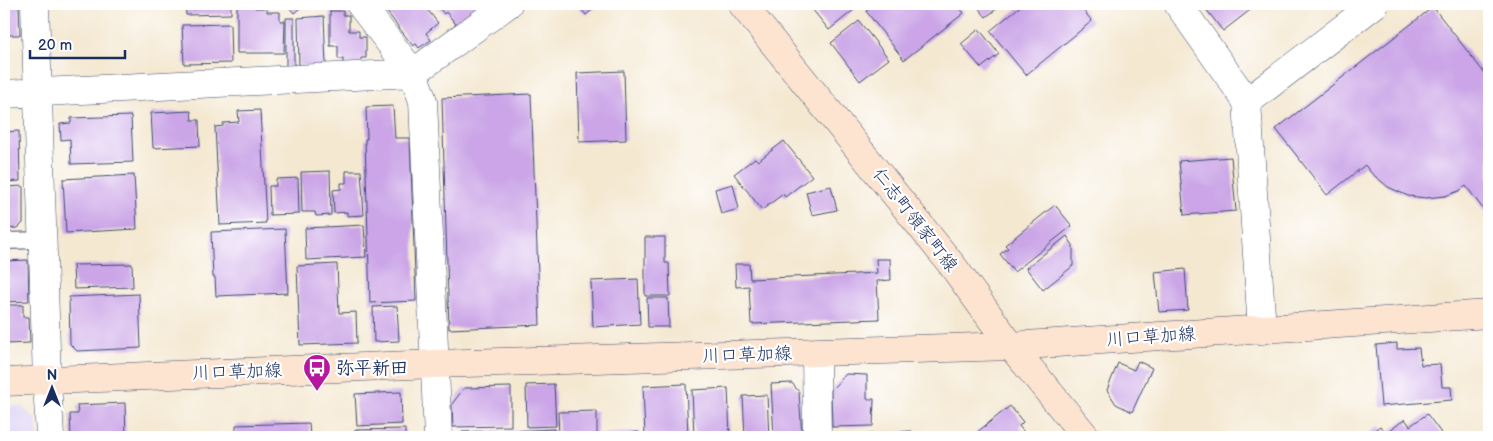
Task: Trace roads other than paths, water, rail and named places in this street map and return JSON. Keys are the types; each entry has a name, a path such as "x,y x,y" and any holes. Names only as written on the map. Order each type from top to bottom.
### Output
{"main road":[{"name":"仁志町領家町線","path":"742,4 952,265 1011,346 1086,437"},
{"name":"川口草加線","path":"4,382 435,364 1011,346 1489,314"}],"street":[{"path":"35,4 50,437"},
{"path":"360,4 413,73 423,101 438,437"},
{"path":"4,94 413,73 508,4"},
{"path":"1178,4 1247,102 1262,330"},
{"path":"1247,102 1375,4"},
{"path":"816,353 817,437"}],"lane":[{"path":"4,241 43,240"}],"place":[{"name":"弥平新田","path":"317,392"}]}
